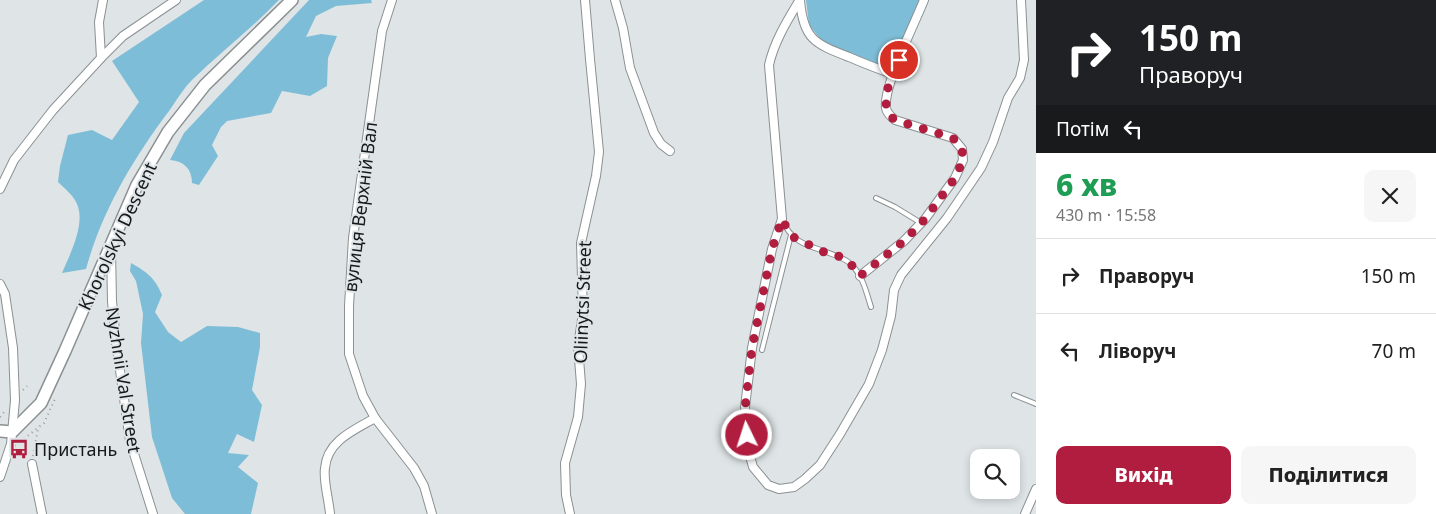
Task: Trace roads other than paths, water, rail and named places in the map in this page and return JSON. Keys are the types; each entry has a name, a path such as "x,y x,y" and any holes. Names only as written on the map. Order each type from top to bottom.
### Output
{"main road":[{"name":"Khorolskyi Descent","path":"6,432 41,402 137,185 168,132 205,85 292,0"}],"street":[{"path":"101,58 100,22 103,0"},
{"path":"0,189 14,160 53,110 101,58 123,36 176,0"},
{"name":"вулиця Верхній Вал","path":"392,0 382,31 353,238 349,306 349,354 363,396 375,418 414,468 424,486 432,514"},
{"name":"Oliinytsi Street","path":"570,514 566,494 565,463 578,417 580,384 578,346 582,313 581,243 600,152 586,0"},
{"path":"615,0 623,28 630,68 654,134 660,144 670,151"},
{"path":"799,0 802,22 821,46 893,74"},
{"path":"799,0 779,36 771,54 769,65 782,219 772,249 752,348 745,408 748,449 753,467 768,485 779,489 794,487 820,465 869,384 882,350 891,316 894,290 901,276 947,218 981,168 993,142 1008,98 1020,78 1024,60 1021,0"},
{"path":"860,276 883,260 921,223 955,178 963,160 962,149 953,138 895,120 886,109 886,97 893,74 924,0"},
{"name":"Nyzhnii Val Street","path":"112,243 112,301 122,389 130,441 153,514"},
{"path":"0,284 5,294 13,348 15,400 6,432 11,444 0,478"},
{"path":"330,514 324,468 328,452 345,436 375,418"},
{"path":"32,464 42,514"},
{"path":"1025,514 1036,489"}],"lane":[{"path":"876,198 921,223"},
{"path":"782,219 791,236 824,252 835,254 850,263 864,282 870,307"},
{"path":"762,350 791,236"},
{"path":"1014,395 1036,404"}],"place":[{"name":"Пристань","path":"19,449"}]}
